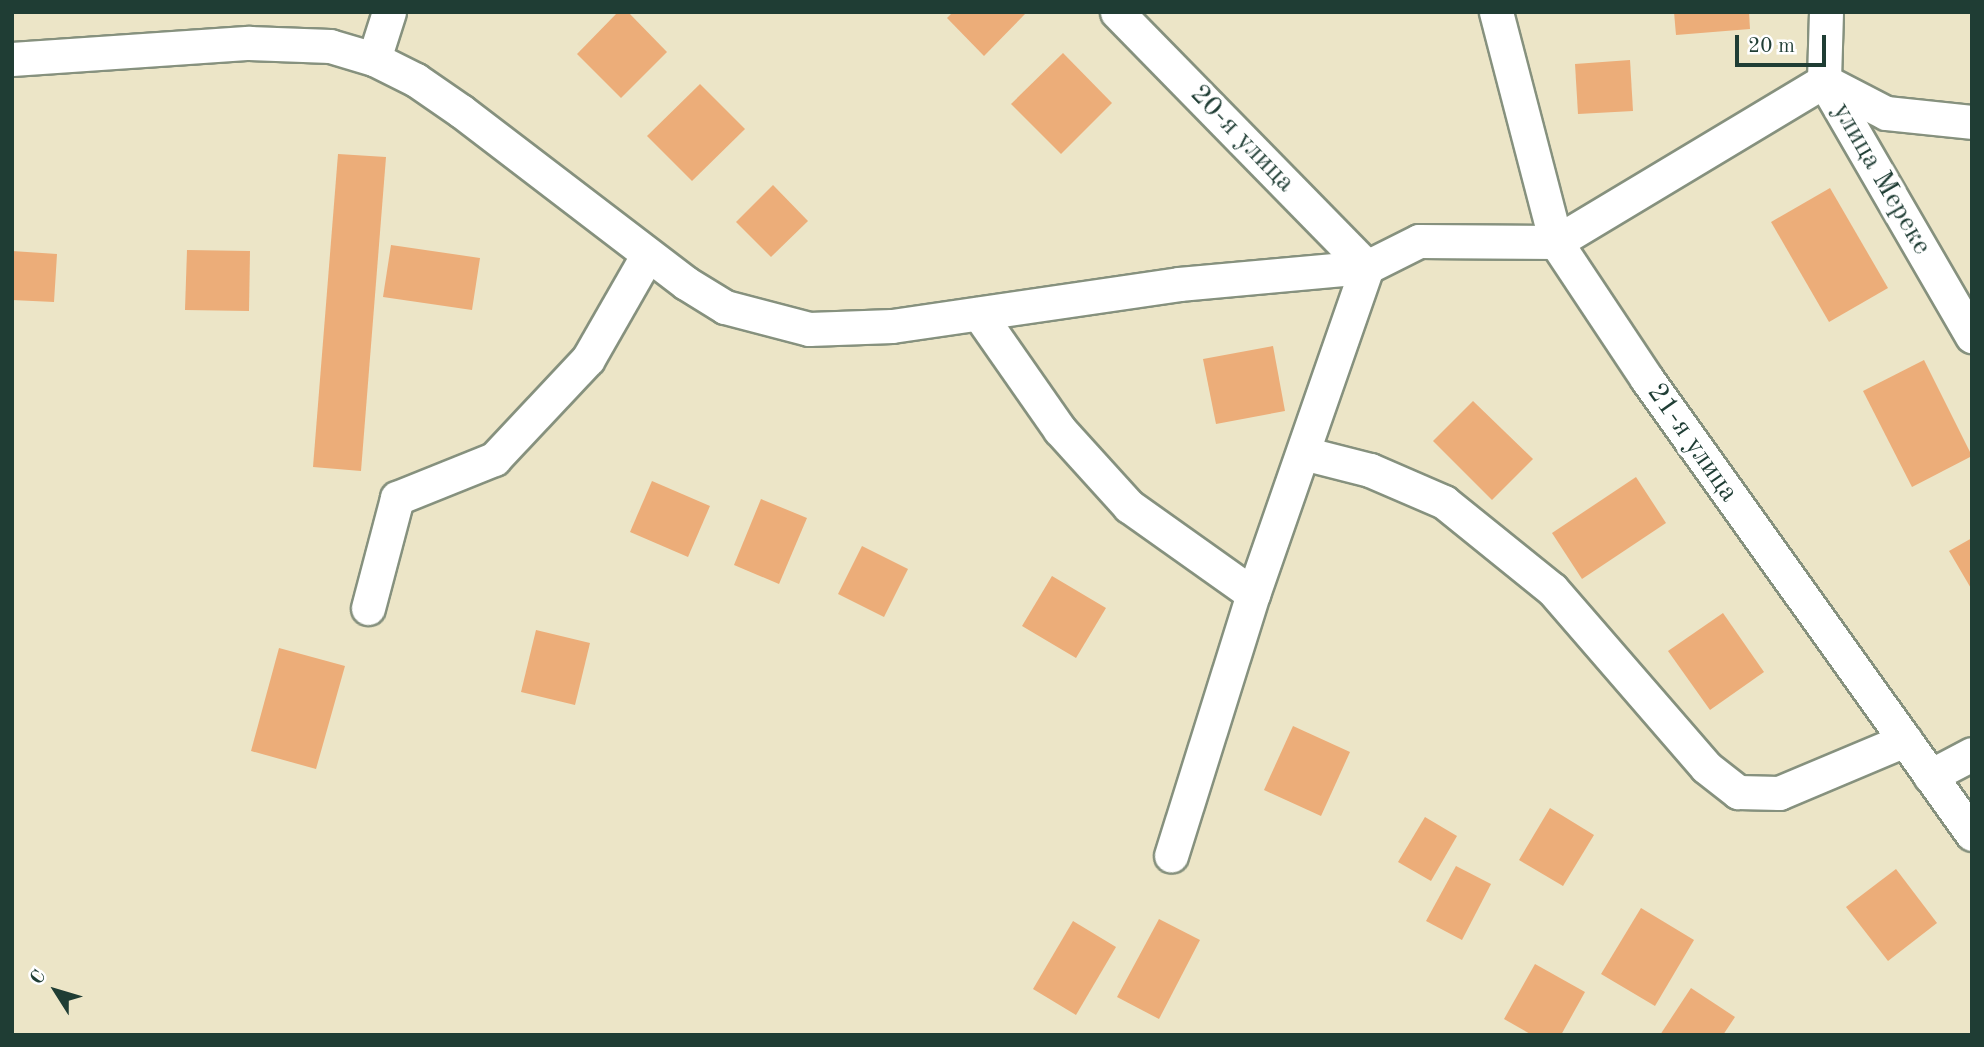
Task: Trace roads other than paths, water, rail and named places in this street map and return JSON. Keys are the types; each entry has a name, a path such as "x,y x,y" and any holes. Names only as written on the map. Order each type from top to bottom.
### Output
{"street":[{"path":"374,59 389,12"},
{"name":"20-я улица","path":"1117,12 1367,267"},
{"name":"21-я улица","path":"1496,12 1556,242 1972,834"},
{"name":"улица Мереке","path":"1826,12 1824,81 1972,335"},
{"path":"12,59 249,43 330,46 374,59 416,80 461,111 648,256 725,307 809,329 892,326 1179,284 1367,267 1419,241 1556,242 1824,81 1886,113 1972,121"},
{"path":"368,608 397,498 494,459 588,359 648,256"},
{"path":"1171,855 1253,594 1367,267"},
{"path":"979,314 1060,430 1129,506 1253,594"},
{"path":"1303,453 1370,470 1444,502 1552,589 1706,767 1738,792 1779,793 1905,740"},
{"path":"1930,776 1972,754"}]}
